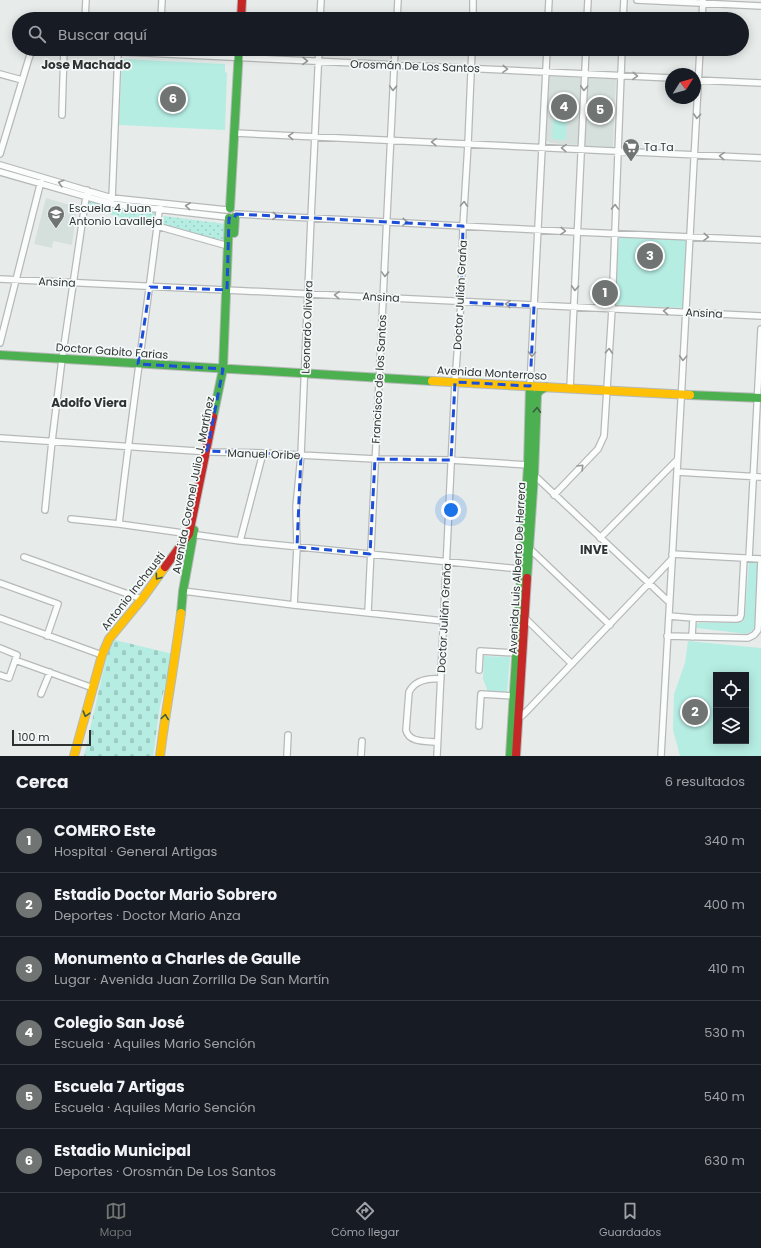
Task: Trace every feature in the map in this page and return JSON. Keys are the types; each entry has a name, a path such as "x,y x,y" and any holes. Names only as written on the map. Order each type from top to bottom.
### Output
{"street":[{"path":"85,12 86,0"},
{"path":"161,12 162,0"},
{"path":"241,12 242,0"},
{"path":"320,12 321,0"},
{"path":"397,12 398,0"},
{"path":"473,0 473,12"},
{"path":"548,12 549,0"},
{"path":"587,12 588,0"},
{"path":"624,0 624,12"},
{"path":"637,0 761,6"},
{"path":"702,12 703,2"},
{"path":"0,154 22,80 32,56"},
{"path":"62,115 63,56"},
{"path":"112,204 118,56"},
{"name":"Avenida Coronel Julio J. Martínez","path":"160,756 167,704 176,655 191,534 225,369 239,56"},
{"name":"Orosmán De Los Santos","path":"265,56 318,62 545,71 665,78"},
{"name":"Leonardo Olivera","path":"294,605 297,547 296,507 301,455 318,56"},
{"name":"Francisco de los Santos","path":"368,612 395,56"},
{"name":"Doctor Julián Graña","path":"437,756 455,382 461,302 463,226 472,56"},
{"path":"530,386 546,56"},
{"path":"570,388 585,56"},
{"path":"554,495 598,448 604,436 612,309 622,56"},
{"path":"698,68 699,56"},
{"path":"0,74 22,80"},
{"path":"701,80 761,83"},
{"path":"661,756 691,236 696,104"},
{"path":"235,133 761,158"},
{"path":"0,165 41,180 87,193 112,198 160,203 231,214"},
{"path":"0,172 41,180"},
{"path":"0,343 41,180"},
{"path":"87,193 112,204 159,210 761,240"},
{"path":"45,510 62,359 87,193"},
{"path":"119,524 127,447 150,287 160,203"},
{"name":"Avenida Coronel Julio J. Martínez","path":"229,290 228,246 231,214"},
{"path":"157,226 228,246"},
{"name":"Ansina","path":"0,279 761,316"},
{"path":"669,616 736,619 740,618 741,615 760,398 761,329"},
{"name":"Doctor Gabito Farias","path":"0,355 225,369"},
{"name":"Avenida Monterroso","path":"225,369 760,398"},
{"name":"Avenida Luis Alberto De Herrera","path":"516,756 513,696 516,653 522,618 521,569 528,466 530,386"},
{"name":"Avenida Luis Alberto De Herrera","path":"510,756 515,718 522,618 530,548 537,395 539,391 546,386"},
{"name":"Manuel Oribe","path":"0,438 209,452 263,453 375,459 451,460 528,466"},
{"path":"240,541 263,453"},
{"path":"600,538 677,460"},
{"path":"528,466 534,476 669,602"},
{"path":"677,472 761,478"},
{"path":"71,519 119,524 240,541 521,569"},
{"name":"Antonio Inchausti","path":"74,756 102,655 109,639 142,599 191,534"},
{"path":"530,548 610,625"},
{"path":"24,557 142,599"},
{"path":"667,636 748,638 754,635 758,630 761,559 672,557"},
{"path":"515,718 524,714 649,584 672,557"},
{"path":"0,583 58,604 47,636"},
{"path":"183,592 444,620"},
{"path":"0,618 102,655"},
{"path":"522,618 572,664"},
{"path":"692,637 693,618"},
{"path":"0,648 50,672 94,688"},
{"path":"479,670 480,651 516,653"},
{"path":"0,675 9,678 16,657"},
{"path":"41,694 50,672"},
{"path":"438,742 413,740 407,734 406,730 410,689 419,682 427,679 441,679"},
{"path":"479,726 481,694 513,696"},
{"path":"287,756 288,735"},
{"path":"361,756 362,742"}],"highlighted area":[{"path":"236,214 463,226 461,302 534,306 530,386 455,382 451,460 375,459 370,554 297,547 301,455 207,451 223,369 138,364 150,287 227,290 229,218 234,219"}],"shaded area":[{"path":"549,77 580,78 581,80 578,143 576,145 549,143 546,141"},
{"path":"587,78 616,79 613,147 583,146"},
{"name":"Escuela 4 Juan Antonio Lavalleja","path":"46,198 77,207 72,245 53,241 52,248 34,244"}],"green space":[{"path":"123,59 225,64 225,72 227,73 225,130 119,125"},
{"path":"553,119 567,120 566,140 552,139"},
{"path":"90,201 109,206 155,213 154,228 87,207 88,202"},
{"path":"164,216 226,224 224,241 162,225"},
{"path":"619,236 688,239 684,308 615,305"},
{"path":"749,561 758,562 755,625 753,630 747,634 697,628 697,624 699,623 743,622"},
{"path":"115,640 173,654 160,706 153,756 84,756 109,646"},
{"path":"688,641 761,648 761,756 680,756 673,730 674,694 685,663"},
{"path":"484,656 510,657 507,692 488,692 483,679"}],"traffic: fast":[{"path":"230,208 239,56"},
{"path":"234,233 235,217"},
{"path":"213,417 223,369 229,218"},
{"path":"0,355 432,381"},
{"path":"510,756 528,465 530,386"},
{"path":"527,578 534,475 537,395 539,391 546,387"},
{"path":"690,395 761,398"},
{"path":"181,613 183,591 194,530"}],"traffic: slow":[{"path":"432,381 690,395"},
{"path":"74,756 102,655 109,639 142,599 165,567"},
{"path":"160,756 181,613"}],"traffic: jam":[{"path":"241,12 242,0"},
{"path":"165,567 189,534 213,417"},
{"path":"516,756 527,578"}],"place":[{"name":"Estadio Municipal","path":"173,99"},
{"name":"Colegio San José","path":"564,107"},
{"name":"Escuela 7 Artigas","path":"600,110"},
{"name":"Ta Ta","path":"631,162"},
{"name":"Escuela 4 Juan Antonio Lavalleja","path":"56,229"},
{"name":"Monumento a Charles de Gaulle","path":"650,256"},
{"name":"COMERO Este","path":"605,293"},
{"name":"Estadio Doctor Mario Sobrero","path":"695,712"}],"district":[{"name":"Jose Machado","path":"86,64"},
{"name":"Adolfo Viera","path":"89,402"},
{"name":"INVE","path":"594,549"}]}
